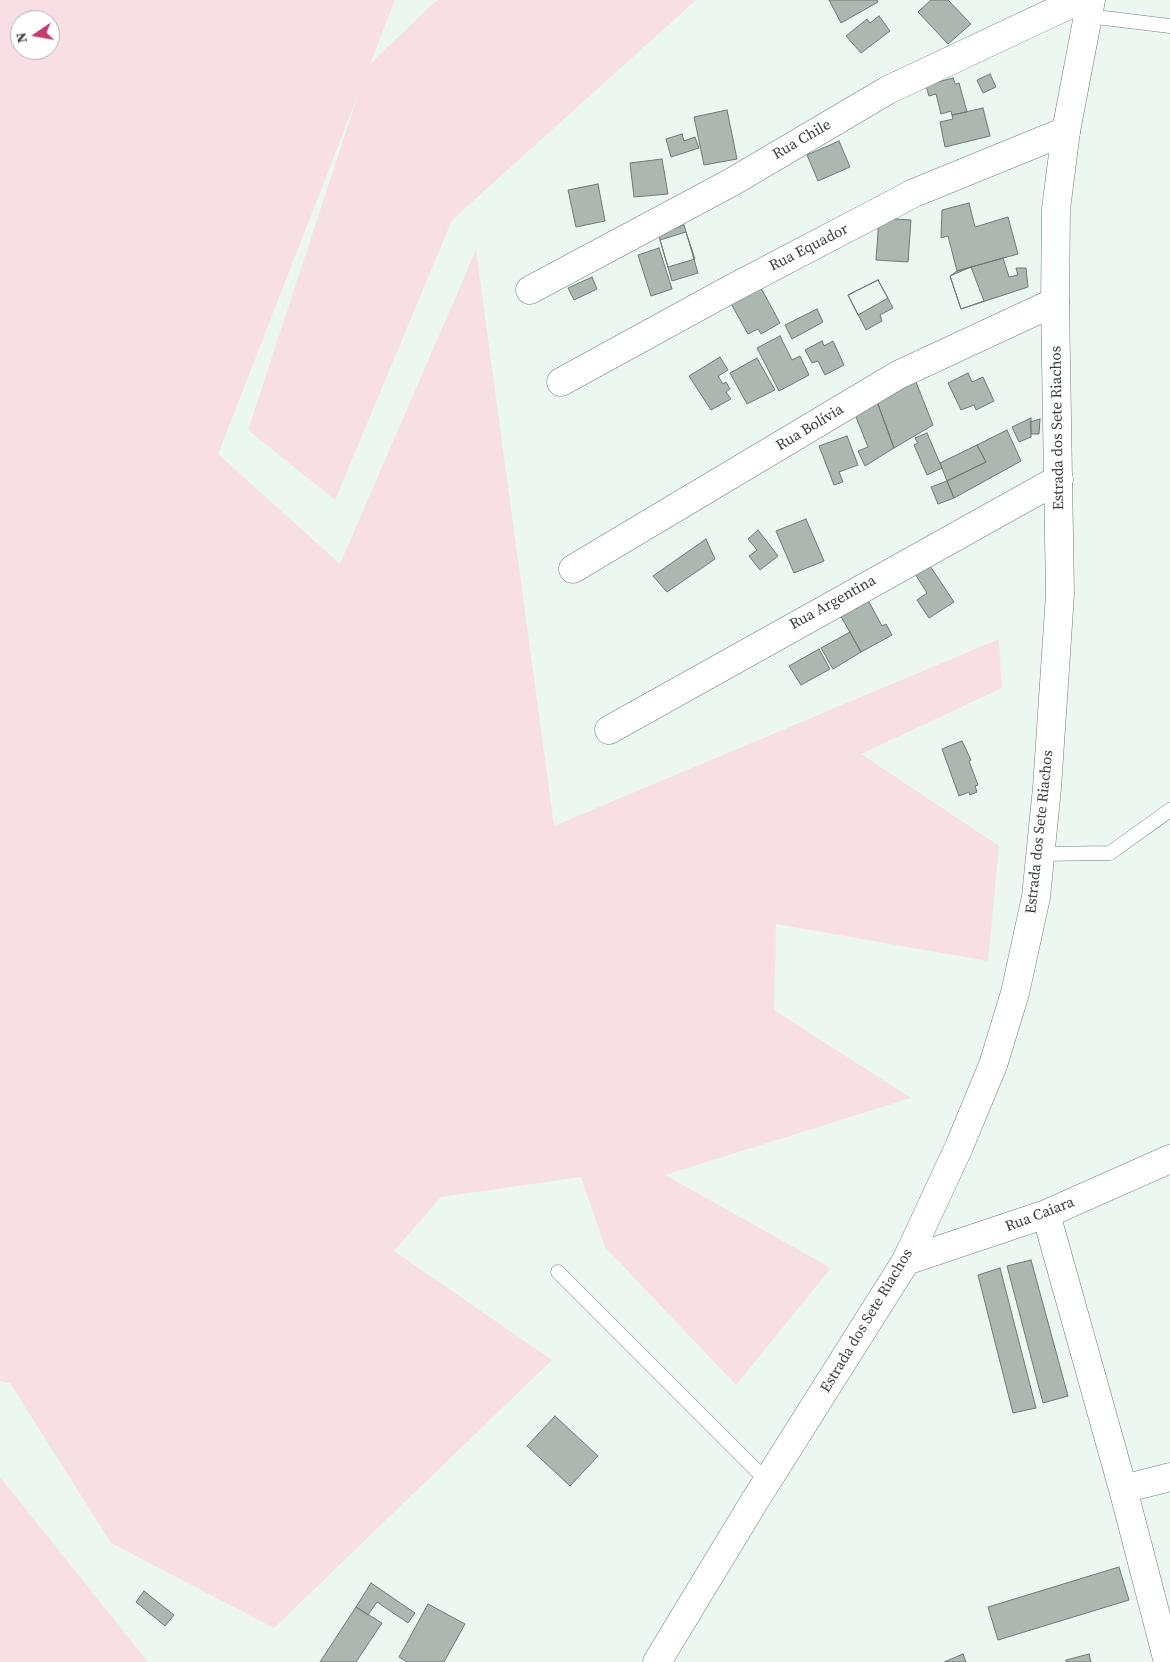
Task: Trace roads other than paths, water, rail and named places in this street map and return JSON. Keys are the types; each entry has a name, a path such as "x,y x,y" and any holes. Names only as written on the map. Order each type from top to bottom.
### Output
{"street":[{"name":"Estrada dos Sete Riachos","path":"657,1662 767,1481 906,1262 959,1147 993,1065 1015,994 1036,897 1048,788 1060,594 1055,302 1056,209 1086,5"},
{"name":"Rua Chile","path":"530,290 732,182 888,90 1086,5"},
{"name":"Rua Equador","path":"561,382 729,290 914,194 1066,131"},
{"name":"Rua Bolívia","path":"573,569 898,375 1055,302"},
{"name":"Rua Argentina","path":"609,730 1059,479"},
{"name":"Rua Caiara","path":"906,1262 1046,1214 1170,1159"},
{"path":"1046,1214 1123,1488 1168,1662"},
{"path":"1123,1488 1170,1477"}],"lane":[{"path":"1086,5 1170,26"},
{"path":"1040,854 1110,853 1170,810"},
{"path":"558,1272 767,1481"}]}
